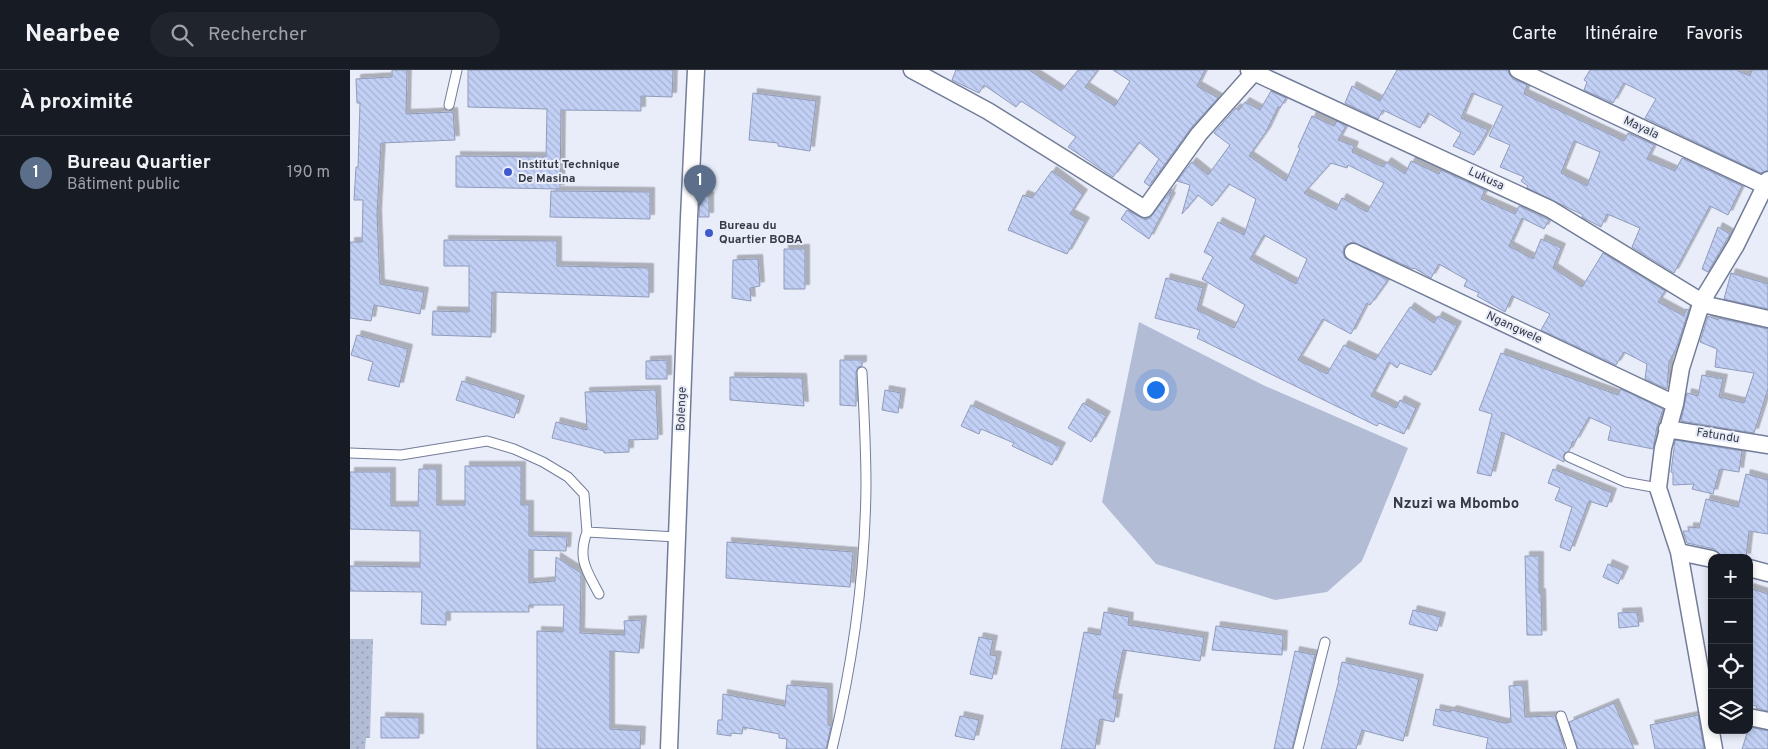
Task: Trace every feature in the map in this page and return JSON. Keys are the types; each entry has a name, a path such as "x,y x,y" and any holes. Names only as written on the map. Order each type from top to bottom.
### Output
{"street":[{"name":"Bolenge","path":"669,749 688,218 696,70"},
{"path":"912,70 988,111 1144,209 1199,134 1253,71"},
{"name":"Mayala","path":"1518,70 1767,184"},
{"name":"Lukusa","path":"1253,71 1550,209 1704,303 1768,319"},
{"path":"1708,703 1680,552 1658,488 1663,448 1675,404 1681,368 1704,303 1767,184"},
{"name":"Ngangwele","path":"1353,252 1675,404"},
{"name":"Fatundu","path":"1668,429 1768,445"},
{"path":"1680,552 1708,558"},
{"path":"1753,569 1768,573"},
{"path":"1753,718 1768,720"},
{"path":"1712,734 1714,749"}],"lane":[{"path":"449,104 457,70"},
{"path":"832,749 843,704 860,588 866,486 862,372"},
{"path":"350,453 401,455 487,442 514,449 543,462 568,477 584,494 587,532 583,543 584,565 599,594"},
{"path":"1569,457 1625,482 1658,488"},
{"path":"587,532 677,537"},
{"path":"1298,749 1325,642"},
{"path":"1560,716 1572,749"}],"shaded area":[{"path":"1139,322 1263,385 1408,448 1362,561 1327,592 1275,600 1156,564 1102,502"},
{"path":"350,639 373,639 370,738 366,738 365,749 350,749"}],"building":[{"path":"392,70 407,70 406,114 453,112 455,140 381,143 377,214 380,284 424,292 420,314 374,305 371,321 350,318 350,242 362,242 363,200 354,200 356,167 358,167 360,103 357,103 356,79 392,77"},
{"name":"Institut Technique De Masina","path":"468,70 673,70 672,97 641,96 641,111 561,110 560,189 456,187 456,156 546,157 547,109 468,107"},
{"path":"956,70 1029,70 1061,91 1078,70 1098,70 1085,87 1115,106 1130,81 1113,70 1205,70 1197,86 1218,98 1191,128 1149,186 1144,182 1159,159 1139,142 1113,177 1068,147 1076,137 1021,101 1016,107 984,85 979,93 952,80"},
{"path":"1397,70 1508,70 1513,79 1527,85 1524,94 1624,141 1628,133 1654,145 1647,159 1675,171 1682,158 1742,186 1728,215 1710,206 1674,273 1632,247 1640,228 1607,214 1601,227 1582,217 1583,215 1527,188 1528,186 1521,181 1524,177 1500,167 1510,145 1489,136 1503,106 1472,93 1461,118 1488,130 1474,155 1453,146 1461,133 1428,113 1420,128 1383,110 1378,119 1345,103 1352,86 1380,101","holes":["1574,141 1600,152 1587,186 1561,173"]},
{"path":"1590,70 1736,70 1750,76 1752,70 1768,70 1768,170 1761,173 1645,118 1656,99 1624,83 1613,103 1584,90 1587,82 1584,80"},
{"path":"1271,91 1286,98 1280,108 1278,107 1266,132 1249,156 1286,181 1312,116 1334,126 1337,121 1346,126 1338,140 1354,146 1352,152 1383,167 1387,162 1405,174 1411,161 1439,174 1441,170 1485,190 1481,199 1515,214 1519,206 1549,220 1544,229 1522,218 1509,246 1533,259 1541,239 1561,248 1553,268 1582,287 1603,253 1665,291 1658,302 1684,316 1686,309 1689,310 1676,349 1669,362 1667,389 1645,379 1647,364 1624,352 1616,365 1541,330 1550,314 1512,296 1505,312 1477,296 1479,293 1464,286 1467,280 1439,264 1431,278 1414,268 1353,242 1344,247 1343,253 1345,258 1388,280 1370,305 1367,303 1351,334 1323,319 1298,360 1327,374 1344,345 1375,360 1410,307 1434,323 1438,316 1457,326 1431,375 1400,363 1397,368 1389,362 1371,396 1396,408 1400,400 1416,408 1404,434 1379,423 1377,426 1197,338 1200,330 1155,318 1166,278 1203,288 1197,310 1234,328 1245,305 1202,279 1213,257 1204,252 1218,222 1244,235 1256,199 1229,184 1212,206 1198,195 1182,214 1190,185 1177,181 1192,162 1208,175 1230,145 1214,133 1236,108 1239,110 1245,102 1260,110","holes":["1331,163 1347,168 1348,165 1384,183 1367,212 1342,198 1336,210 1304,193","1264,235 1307,259 1296,284 1250,259"]},
{"path":"753,93 816,101 810,151 778,146 778,143 749,140"},
{"path":"1052,171 1083,194 1070,214 1085,222 1067,254 1008,230 1023,195 1032,198"},
{"path":"1172,189 1169,196 1171,197 1149,239 1121,219 1127,210 1145,220 1150,218"},
{"path":"551,191 650,192 650,219 550,217"},
{"path":"700,196 709,196 709,217 699,217"},
{"path":"1718,227 1730,234 1708,272 1702,269"},
{"path":"444,240 557,241 557,266 649,268 649,297 492,292 491,337 432,335 433,311 469,312 469,266 444,266"},
{"path":"784,249 805,249 805,289 784,289"},
{"path":"758,259 760,286 750,288 751,301 732,298 733,260"},
{"path":"1731,273 1768,284 1768,309 1724,299"},
{"path":"1708,316 1718,320 1718,318 1768,329 1768,389 1754,433 1681,421 1687,393 1698,396 1702,375 1723,379 1719,397 1744,403 1754,373 1715,367 1717,349 1700,342"},
{"path":"357,335 408,349 399,387 368,380 373,362 351,355"},
{"path":"1501,353 1618,395 1621,389 1663,409 1653,449 1608,440 1611,427 1589,417 1575,442 1573,441 1569,451 1564,454 1564,462 1502,432 1491,476 1477,473 1492,414 1479,410"},
{"path":"667,360 667,379 646,379 646,361"},
{"path":"840,360 862,360 862,366 858,367 856,372 856,406 840,405"},
{"path":"730,377 802,378 804,406 730,400"},
{"path":"462,381 520,400 514,418 456,400"},
{"path":"656,390 658,439 629,440 629,452 604,453 604,451 552,438 556,422 587,430 585,392"},
{"path":"885,390 901,393 898,413 882,410"},
{"path":"1083,403 1106,416 1091,442 1068,428"},
{"path":"971,405 1061,447 1052,465 1012,446 1014,443 981,429 979,434 961,426"},
{"path":"1675,440 1742,451 1739,472 1720,469 1713,494 1692,489 1694,484 1673,485 1673,473 1671,472"},
{"path":"465,466 521,466 521,505 529,505 529,536 567,537 566,551 529,550 529,583 555,581 556,557 581,573 580,633 625,635 624,621 642,620 639,653 610,651 610,729 641,731 640,749 537,749 537,631 563,632 564,605 529,605 529,612 446,612 446,625 421,624 422,592 350,591 350,566 420,567 420,531 350,529 350,472 391,472 391,506 418,506 419,469 437,469 437,505 465,505"},
{"path":"1553,469 1612,493 1607,507 1589,501 1570,551 1560,547 1572,507 1555,500 1560,488 1548,483"},
{"path":"1746,474 1768,480 1768,534 1749,531 1746,554 1720,554 1714,549 1687,543 1683,531 1689,531 1689,527 1699,528 1706,499 1738,507"},
{"path":"727,542 853,552 850,587 726,578"},
{"path":"1525,556 1539,556 1542,635 1527,635"},
{"path":"1608,564 1624,571 1618,584 1603,577"},
{"path":"1753,589 1768,594 1768,711 1756,708 1757,706 1753,706"},
{"path":"1413,610 1441,617 1437,631 1409,624"},
{"path":"1104,612 1129,617 1128,625 1204,637 1200,661 1123,650 1113,698 1118,699 1114,722 1100,719 1095,749 1061,749 1084,632 1100,635"},
{"path":"1637,612 1639,626 1619,628 1618,613"},
{"path":"1216,626 1283,635 1282,655 1212,650"},
{"path":"979,637 993,640 990,655 997,656 992,679 970,674"},
{"path":"1295,651 1315,655 1292,749 1274,749"},
{"path":"1342,662 1419,679 1403,741 1362,730 1356,749 1321,749"},
{"path":"787,685 828,688 828,725 831,726 826,749 786,749 787,739 779,738 779,734 743,727 742,734 731,733 731,736 717,734 718,720 722,720 723,694 785,706"},
{"path":"1523,685 1525,717 1555,716 1565,749 1486,749 1488,738 1433,725 1436,709 1450,712 1452,710 1504,723 1511,722 1509,686"},
{"path":"1614,703 1634,749 1578,749 1569,722"},
{"path":"1698,715 1704,749 1655,749 1650,725"},
{"path":"960,716 979,720 974,740 955,736"},
{"path":"381,717 419,718 419,738 381,738"},
{"path":"1753,728 1768,731 1768,749 1742,749 1747,734 1753,734"}],"place":[{"name":"Institut Technique De Masina","path":"508,172"},
{"name":"Bureau Quartier","path":"700,206"},
{"name":"Bureau du Quartier BOBA","path":"709,233"}],"district":[{"name":"Nzuzi wa Mbombo","path":"1456,504"}]}
